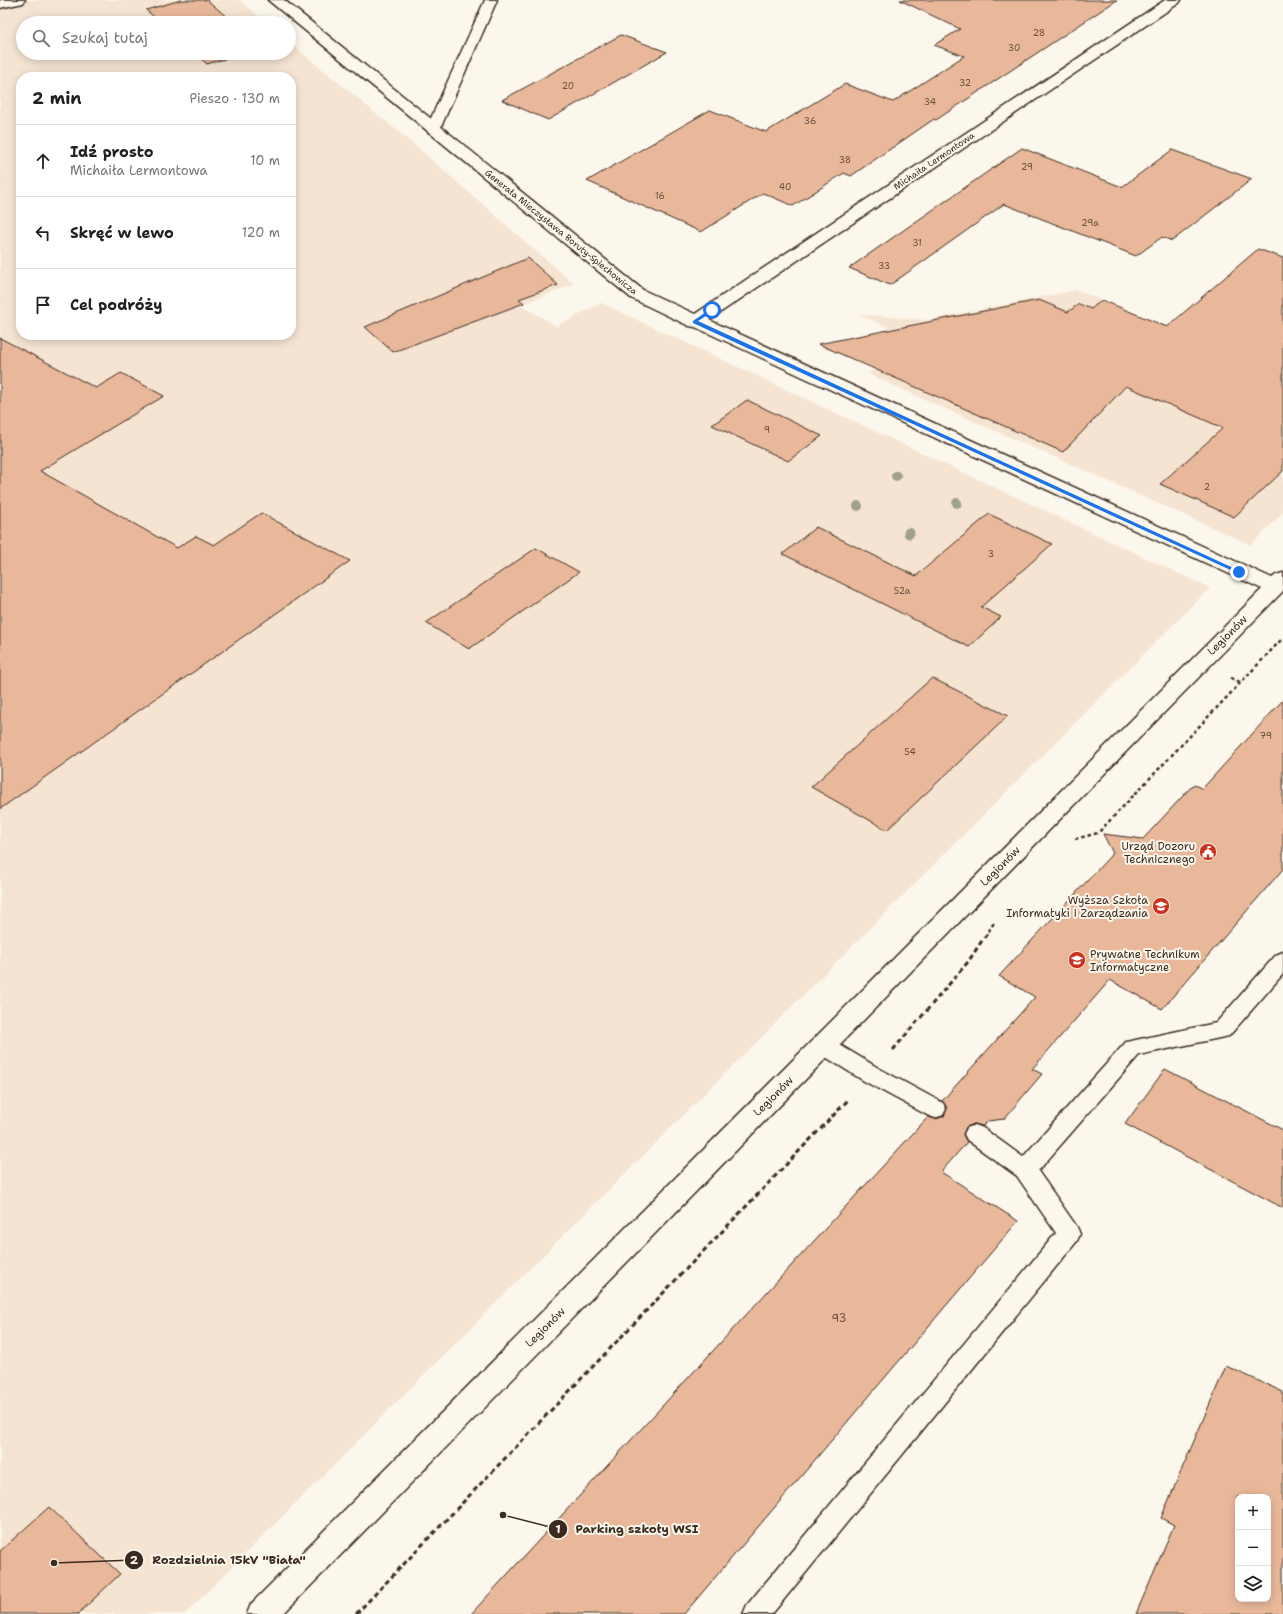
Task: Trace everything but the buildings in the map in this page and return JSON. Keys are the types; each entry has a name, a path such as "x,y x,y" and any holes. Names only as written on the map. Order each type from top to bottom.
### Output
{"street":[{"path":"0,4 18,0"},
{"name":"Generała Mieczysława Boruty-Spiechowicza","path":"275,0 295,16"},
{"name":"Michaiła Lermontowa","path":"695,322 1174,0"},
{"name":"Generała Mieczysława Boruty-Spiechowicza","path":"296,17 637,294 695,322 1279,583"},
{"name":"Legionów","path":"262,1614 1279,583"}],"lane":[{"path":"433,129 491,0"},
{"path":"1024,1170 1133,1048 1222,1030 1283,960"},
{"path":"824,1045 872,1075 935,1109"},
{"path":"756,1614 1069,1234 1024,1170 975,1134"}],"path":[{"path":"1073,839 1098,833 1218,709 1283,638"},
{"path":"356,1614 561,1402 657,1299 872,1075 968,962 998,915"}],"shaded area":[{"path":"0,0 239,0 258,16 16,16 16,60 296,60 296,48 411,142 574,284 520,305 557,326 601,303 1210,588 185,1614 0,1614"},
{"path":"1076,290 1283,374 1283,513 1251,545 868,374 913,339 858,314 927,320"}],"place":[{"name":"Urząd Dozoru Technicznego","path":"1208,852"},
{"name":"Wyższa Szkoła Informatyki i Zarządzania","path":"1161,906"},
{"name":"Prywatne Technikum Informatyczne","path":"1077,960"},
{"name":"Parking szkoły WSI","path":"503,1515"},
{"name":"Rozdzielnia 15kV \"Biała\"","path":"54,1563"}],"route":[{"path":"712,310 695,322 1239,572"}]}
